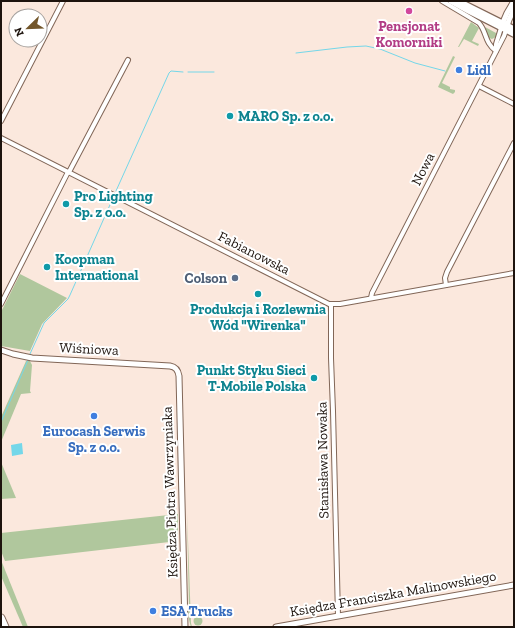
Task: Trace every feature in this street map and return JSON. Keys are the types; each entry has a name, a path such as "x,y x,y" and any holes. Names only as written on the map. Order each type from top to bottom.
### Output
{"highway":[{"path":"1,618 5,627"}],"main road":[{"path":"451,1 469,12 504,27 514,29"},
{"path":"458,1 514,34"}],"street":[{"path":"1,121 63,1"},
{"path":"442,1 479,23 489,44 496,51"},
{"path":"504,27 514,1"},
{"path":"504,27 514,9"},
{"name":"Nowa","path":"371,298 374,289 504,36 504,27"},
{"path":"1,304 128,60"},
{"path":"479,86 514,104"},
{"name":"Fabianowska","path":"1,138 276,278 331,304"},
{"path":"446,285 445,278 447,272 514,143"},
{"path":"331,304 514,272"},
{"name":"Stanisława Nowaka","path":"331,304 331,358 338,616"},
{"name":"Wiśniowa","path":"1,350 32,358 170,366 176,368"},
{"name":"Księdza Piotra Wawrzyniaka","path":"176,368 178,376 185,627"},
{"name":"Księdza Franciszka Malinowskiego","path":"276,627 514,585"},
{"name":"Księdza Piotra Wawrzyniaka","path":"185,616 188,627"}],"green space":[{"path":"471,22 479,28 472,41 479,44 478,46 464,39 458,47"},
{"path":"485,27 496,33 496,37 492,39 489,38"},
{"path":"453,56 455,57 442,83 450,87 450,89 455,90 453,94 438,87"},
{"path":"20,274 67,298 42,324 30,351 1,346 1,312"},
{"path":"26,361 30,361 32,365 31,393 21,394 1,442 1,417"},
{"path":"1,462 16,498 1,499"},
{"path":"187,513 191,623 192,627 188,614"},
{"path":"178,514 178,541 5,561 1,551 1,533"},
{"path":"1,560 28,627 23,627 1,576"},
{"path":"198,616 203,621 198,626 193,621"}],"water":[{"path":"22,443 23,454 12,456 11,445"}],"waterway":[{"path":"296,53 366,46 380,49 415,63 445,71"},
{"path":"116,191 169,73 171,71 183,72"},
{"path":"188,72 214,72"},
{"path":"30,354 44,323 68,299 113,198"},
{"path":"1,422 28,360"}],"place":[{"name":"Pensjonat Komorniki","path":"409,11"},
{"name":"Lidl","path":"459,70"},
{"name":"MARO Sp. z o.o.","path":"230,116"},
{"name":"Pro Lighting Sp. z o.o.","path":"66,204"},
{"name":"Koopman International","path":"47,267"},
{"name":"Colson","path":"235,278"},
{"name":"Produkcja i Rozlewnia Wód \"Wirenka\"","path":"258,294"},
{"name":"Punkt Styku Sieci T-Mobile Polska","path":"314,378"},
{"name":"Eurocash Serwis Sp. z o.o.","path":"94,416"},
{"name":"ESA Trucks","path":"153,611"}]}
